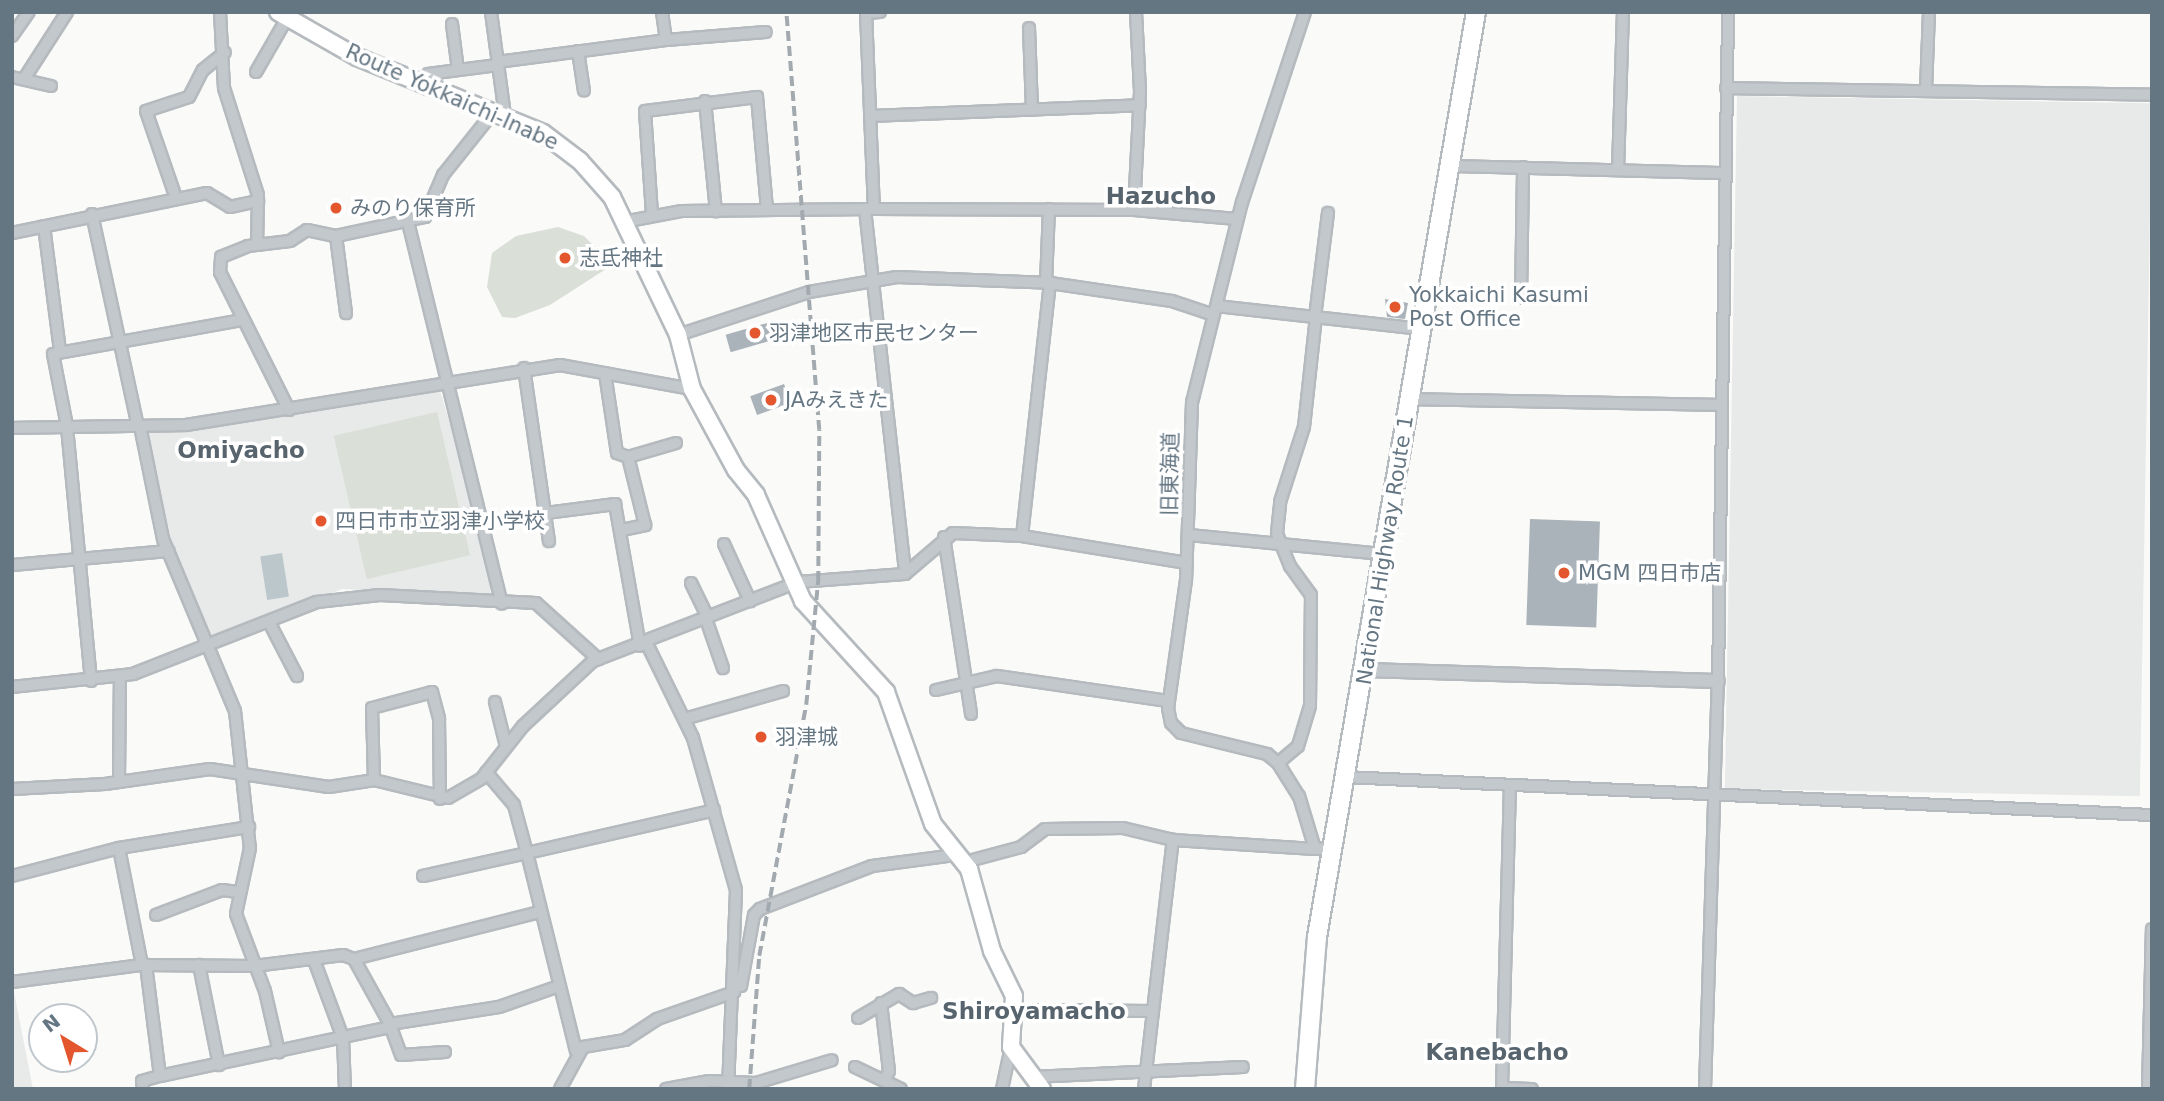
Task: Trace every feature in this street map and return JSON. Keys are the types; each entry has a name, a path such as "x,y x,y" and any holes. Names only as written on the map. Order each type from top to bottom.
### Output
{"highway":[{"name":"National Highway Route 1","path":"1305,1089 1323,849 1345,777 1365,670 1382,554 1476,12"}],"main road":[{"name":"Route Yokkaichi-Inabe","path":"282,15 357,57 499,114 566,149 603,185 678,335 692,389 736,471 756,495 808,607 882,686 933,824 961,859 1015,1010 1011,1047"},
{"path":"1011,1047 1037,1083"}],"street":[{"path":"12,36 29,12"},
{"path":"51,86 18,78 67,12"},
{"path":"220,12 226,52 224,88 258,201 257,245"},
{"path":"289,410 242,320 218,261 224,253 290,241 307,230 336,236 408,222 429,211 443,175 499,114 491,12"},
{"path":"662,12 666,40"},
{"path":"880,12 866,13 870,116 869,209 905,574"},
{"path":"1133,210 1140,105 1136,12"},
{"name":"旧東海道","path":"1278,763 1260,752 1181,733 1171,723 1168,701 1187,563 1192,402 1237,219 1305,12"},
{"path":"1618,170 1623,12"},
{"path":"1705,1089 1718,681 1719,405 1728,12"},
{"path":"1926,90 1929,12"},
{"path":"256,72 282,15"},
{"path":"452,24 458,70"},
{"path":"1029,28 1032,110"},
{"path":"428,74 666,40 766,32"},
{"path":"578,51 584,91"},
{"path":"176,198 146,111 189,97 203,70 226,52"},
{"path":"1727,88 2152,95"},
{"path":"652,214 645,111 705,101 757,97 766,210"},
{"path":"705,101 716,211"},
{"path":"870,116 1140,105"},
{"path":"1449,166 1725,173"},
{"path":"1521,298 1522,167"},
{"path":"12,233 92,214 207,192 230,207 258,201"},
{"path":"623,222 652,214 869,209 1133,210 1237,219"},
{"path":"1022,536 1048,283 1049,209"},
{"path":"576,1051 625,1040 669,1014 741,986 754,915 760,909 872,866 961,859 1021,846 1045,829 1123,828 1173,840 1323,849 1299,796 1278,763 1302,738 1311,685 1311,595 1279,542 1280,502 1304,427 1328,213"},
{"path":"92,214 168,551 207,649 235,710 249,827 236,914 279,1052"},
{"path":"408,222 502,604"},
{"path":"44,226 60,351"},
{"path":"336,236 346,313"},
{"path":"678,335 809,292 876,278 1048,283 1216,310 1316,317 1421,329"},
{"path":"91,681 67,426 53,354 242,320"},
{"path":"12,428 139,426 289,410 446,380 559,365 692,389"},
{"path":"524,368 548,541"},
{"path":"605,373 617,453 628,457 676,443"},
{"path":"1410,399 1719,405"},
{"path":"622,530 645,525 628,457"},
{"path":"546,513 615,504 643,645 684,719 714,810 736,890 729,1085"},
{"path":"12,789 119,782 210,769 244,771 329,786 374,780 440,799 462,794 486,772 506,746 598,659 643,645 798,582 905,574 944,537 953,533 1022,536 1187,563"},
{"path":"1189,535 1382,554"},
{"path":"944,537 962,683 971,714"},
{"path":"724,544 750,601"},
{"path":"12,565 81,556 168,551"},
{"path":"691,583 707,618 723,668"},
{"path":"12,687 120,677 207,649 317,602 380,594 456,596 502,604 536,603 598,659"},
{"path":"269,622 298,676"},
{"path":"1365,670 1718,681"},
{"path":"936,690 997,676 1168,701"},
{"path":"119,782 120,677"},
{"path":"684,719 783,691"},
{"path":"374,780 372,708 432,692 439,719 440,799"},
{"path":"495,702 506,746"},
{"path":"486,772 514,805 576,1051 559,1089"},
{"path":"1345,777 2152,815"},
{"path":"1510,785 1502,1088 1532,1089"},
{"path":"423,876 714,810"},
{"path":"12,876 119,848 249,827"},
{"path":"1144,1089 1173,840"},
{"path":"119,848 144,965 160,1076"},
{"path":"156,915 222,890 239,892"},
{"path":"12,982 144,965 254,966 354,959 540,912"},
{"path":"2148,1089 2152,929"},
{"path":"354,959 391,1026 401,1055 445,1052"},
{"path":"314,960 342,1038 345,1089"},
{"path":"199,965 219,1065"},
{"path":"144,1089 142,1081 160,1076 391,1026 499,1007 559,986"},
{"path":"858,1018 899,994 913,1003 931,998"},
{"path":"881,1003 889,1071 885,1080"},
{"path":"1015,1010 1153,1011"},
{"path":"1002,1089 1011,1047"},
{"path":"666,1089 756,1083 832,1060"},
{"path":"1037,1083 1146,1071 1243,1067"},
{"path":"855,1068 901,1089"}],"shaded area":[{"path":"1737,96 2152,103 2140,796 1725,789"},
{"path":"558,227 584,236 601,253 606,269 550,305 515,318 502,317 487,287 492,253 516,236"},
{"name":"四日市市立羽津小学校","path":"440,391 476,510 491,577 490,596 342,589 211,642 159,507 148,433"},
{"path":"437,412 470,555 367,579 334,436"},
{"path":"282,553 289,596 267,600 260,556"},
{"path":"12,987 13,987 33,1089 12,1089"}],"building":[{"name":"Yokkaichi Kasumi Post Office","path":"1385,299 1408,303 1405,319 1387,317"},
{"name":"羽津地区市民センター","path":"767,323 772,340 731,352 726,335"},
{"name":"JAみえきた","path":"784,384 791,403 757,415 750,396"},
{"name":"MGM 四日市店","path":"1530,519 1600,521 1596,627 1526,625"}],"railway":[{"path":"749,1089 759,956 806,705 818,581 819,430 786,12"}],"place":[{"name":"みのり保育所","path":"336,208"},
{"name":"志氐神社","path":"565,258"},
{"name":"Yokkaichi Kasumi Post Office","path":"1395,307"},
{"name":"羽津地区市民センター","path":"755,333"},
{"name":"JAみえきた","path":"771,400"},
{"name":"四日市市立羽津小学校","path":"321,521"},
{"name":"MGM 四日市店","path":"1564,573"},
{"name":"羽津城","path":"761,737"}],"district":[{"name":"Hazucho","path":"1161,196"},
{"name":"Omiyacho","path":"241,450"},
{"name":"Shiroyamacho","path":"1034,1011"},
{"name":"Kanebacho","path":"1497,1052"}]}
